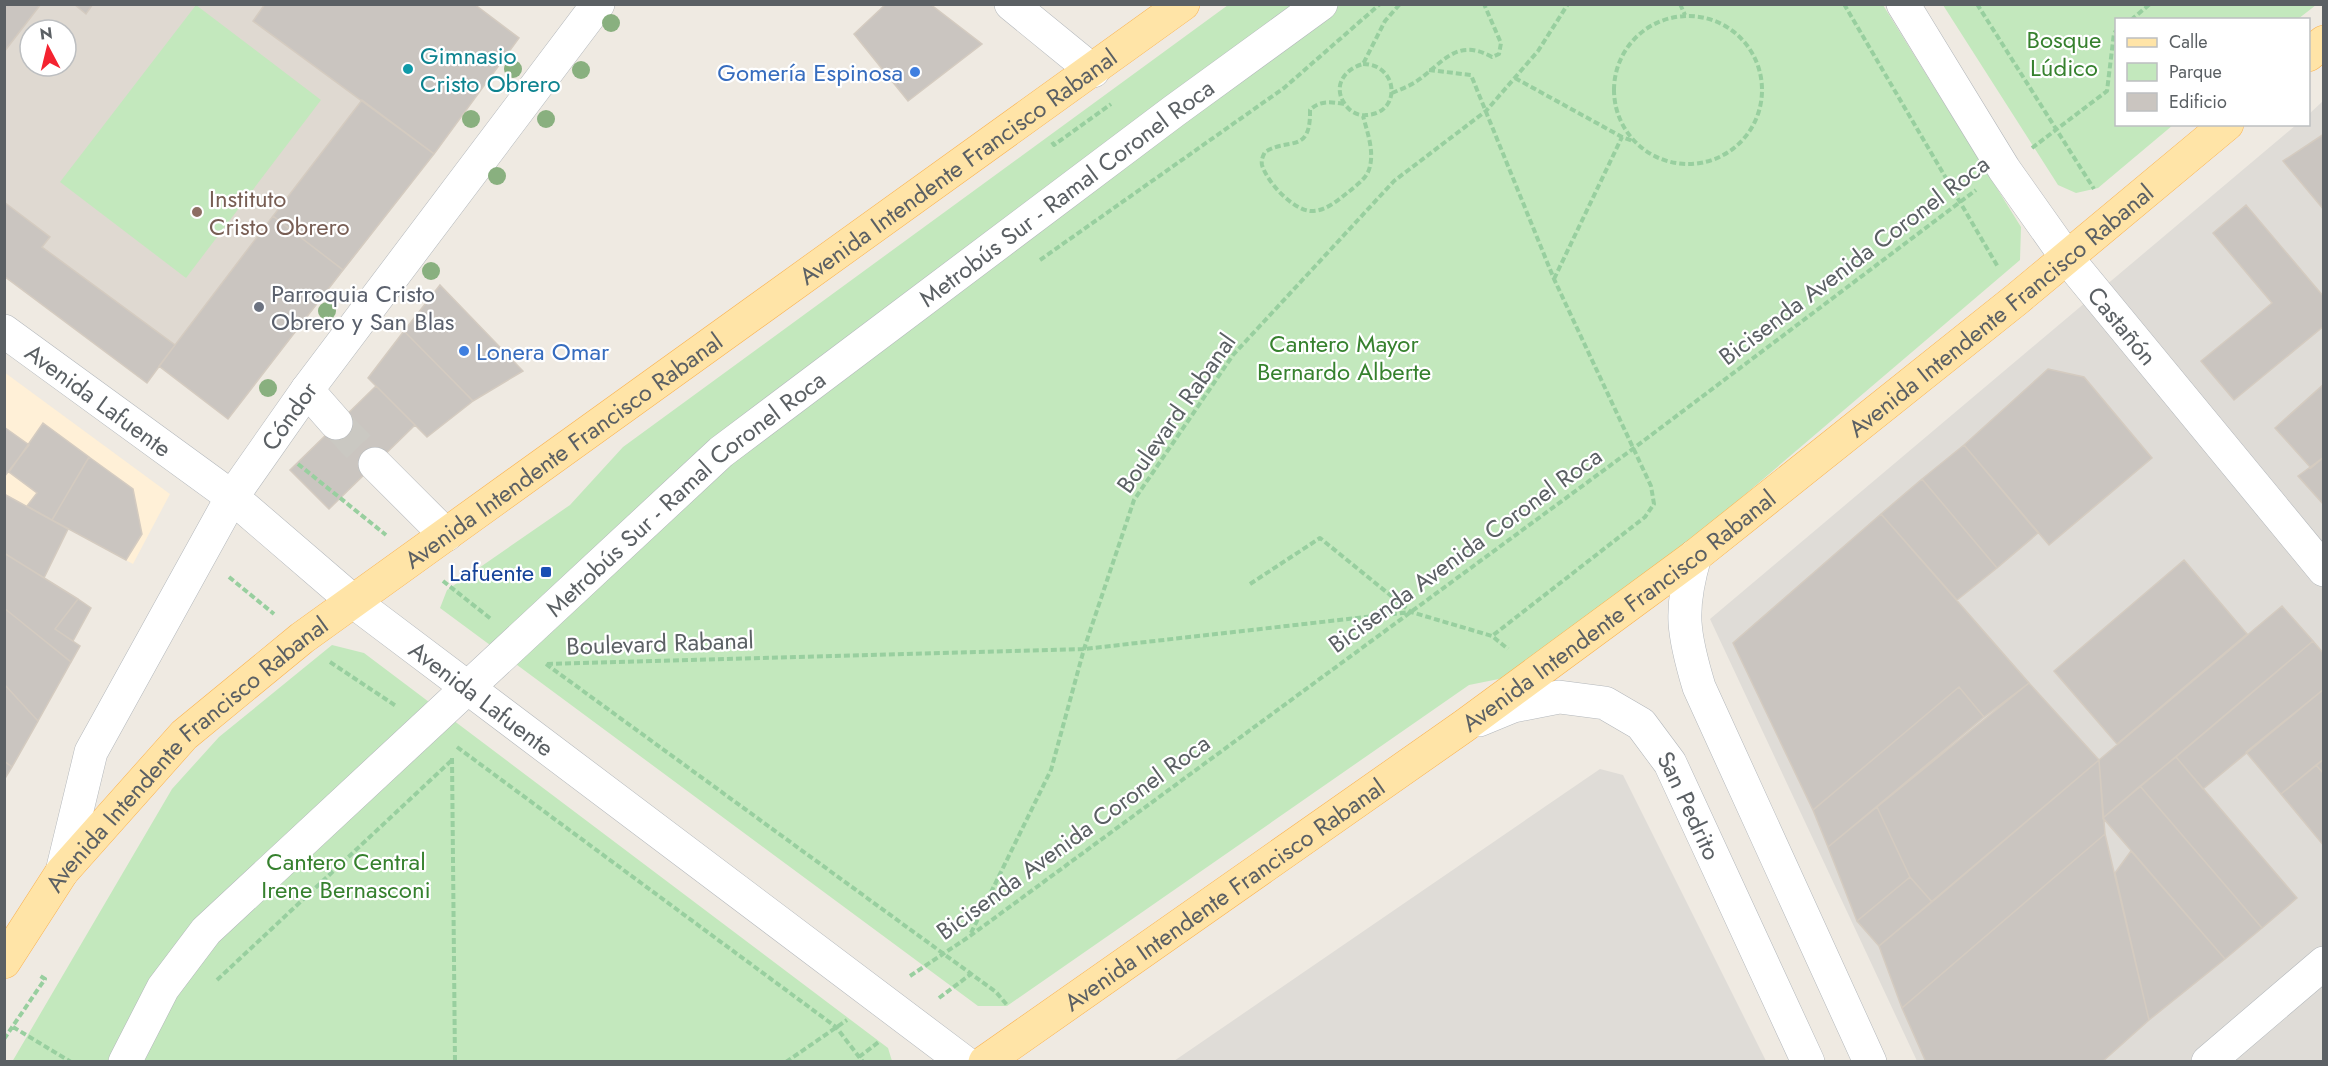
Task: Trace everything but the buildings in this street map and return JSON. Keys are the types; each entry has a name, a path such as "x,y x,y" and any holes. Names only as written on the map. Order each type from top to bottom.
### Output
{"main road":[{"name":"Avenida Intendente Francisco Rabanal","path":"4,962 63,872 184,735 302,638 1094,71 1184,4"},
{"path":"2310,53 2324,42"},
{"name":"Avenida Intendente Francisco Rabanal","path":"986,1062 1464,726 1695,556 2017,299 2225,126"}],"street":[{"name":"Cóndor","path":"63,872 91,752 232,497 307,390 598,4"},
{"path":"1011,4 1094,71"},
{"name":"Metrobús Sur - Ramal Coronel Roca","path":"125,1062 163,988 206,931 437,733 468,688 516,640 721,452 1255,51 1321,4"},
{"name":"Castañón","path":"1903,4 2004,169 2067,258 2324,570"},
{"name":"Avenida Lafuente","path":"4,331 232,497 354,602 964,1062"},
{"path":"307,390 336,423"},
{"path":"375,464 446,535"},
{"path":"1695,556 1686,586 1683,614 1687,644 1699,687 1870,1062"},
{"name":"San Pedrito","path":"1464,726 1513,706 1559,698 1605,703 1641,724 1670,763 1808,1062"},
{"path":"2208,1062 2324,963"}],"path":[{"path":"1036,264 1284,88 1380,4"},
{"path":"1363,64 1385,21 1400,4"},
{"path":"1392,93 1414,83 1446,57 1465,50 1482,51 1492,57 1498,54 1501,43 1484,4"},
{"name":"Boulevard Rabanal","path":"970,936 1051,770 1084,649 1134,500 1233,355 1394,181 1486,111 1538,51 1568,4"},
{"path":"1680,4 1685,15"},
{"path":"1844,4 2017,299"},
{"path":"1977,4 2114,220"},
{"path":"2133,18 2150,4"},
{"path":"1685,15 1712,18 1734,29 1750,50 1761,72 1761,99 1754,125 1738,147 1710,164 1681,165 1656,158 1634,141 1619,119 1613,91 1618,62 1638,36 1659,22 1685,15"},
{"name":"Bicisenda Avenida Coronel Roca","path":"786,1062 970,936 1412,612 2057,130 2107,91 2115,32"},
{"path":"1363,64 1373,64 1387,75 1392,93 1383,110 1363,116 1352,112 1344,104 1340,95 1341,81 1348,70 1363,64"},
{"path":"1430,70 1471,75 1554,279 1651,486 1654,504 1645,517 1492,636"},
{"path":"1515,78 1622,137 1634,141"},
{"path":"1344,104 1329,102 1316,104 1310,110 1311,123 1306,134 1298,142 1285,147 1274,146 1265,152 1261,162 1266,174 1286,199 1298,208 1312,211 1329,207 1363,180 1370,167 1372,153 1363,116"},
{"path":"1554,279 1622,137"},
{"path":"270,441 546,664 996,992 1028,1031"},
{"path":"1250,584 1320,538 1412,612 1492,636 1538,671"},
{"path":"201,553 331,663 437,733 836,1027 862,1062"},
{"name":"Boulevard Rabanal","path":"546,664 1084,649 1412,612"},
{"name":"Boulevard Rabanal","path":"546,664 554,656"},
{"path":"437,733 453,759 455,1062"},
{"path":"209,988 453,759"},
{"path":"12,1027 71,1062"}],"shaded area":[{"name":"Instituto Cristo Obrero","path":"4,5 474,5 519,38 434,154 228,419 159,366 147,383 5,276"},
{"path":"2323,101 2323,1061 1917,1061 1710,619 2295,126 2310,126 2310,113"},
{"path":"4,372 170,494 133,564 5,494"},
{"path":"1600,769 1623,775 1766,1061 1174,1061"}],"green space":[{"path":"196,5 321,100 186,278 60,182"},
{"name":"Cantero Mayor Bernardo Alberte","path":"1228,5 1883,5 2021,227 2020,260 1538,671 1469,685 1007,1006 978,1006 440,608 447,590 570,505 623,447"},
{"name":"Bosque Lúdico","path":"1943,5 2316,5 2299,18 2115,18 2115,126 2172,126 2098,188 2076,193 2058,185"},
{"name":"Cantero Central Irene Bernasconi","path":"332,645 364,653 888,1048 892,1061 12,1062 172,789 219,737"}],"tunnel":[{"path":"336,423 375,464"}],"place":[{"name":"Gimnasio Cristo Obrero","path":"408,69"},
{"name":"Gomería Espinosa","path":"915,72"},
{"name":"Instituto Cristo Obrero","path":"197,212"},
{"name":"Parroquia Cristo Obrero y San Blas","path":"259,307"},
{"name":"Lonera Omar","path":"464,351"},
{"name":"Lafuente","path":"546,572"}]}
